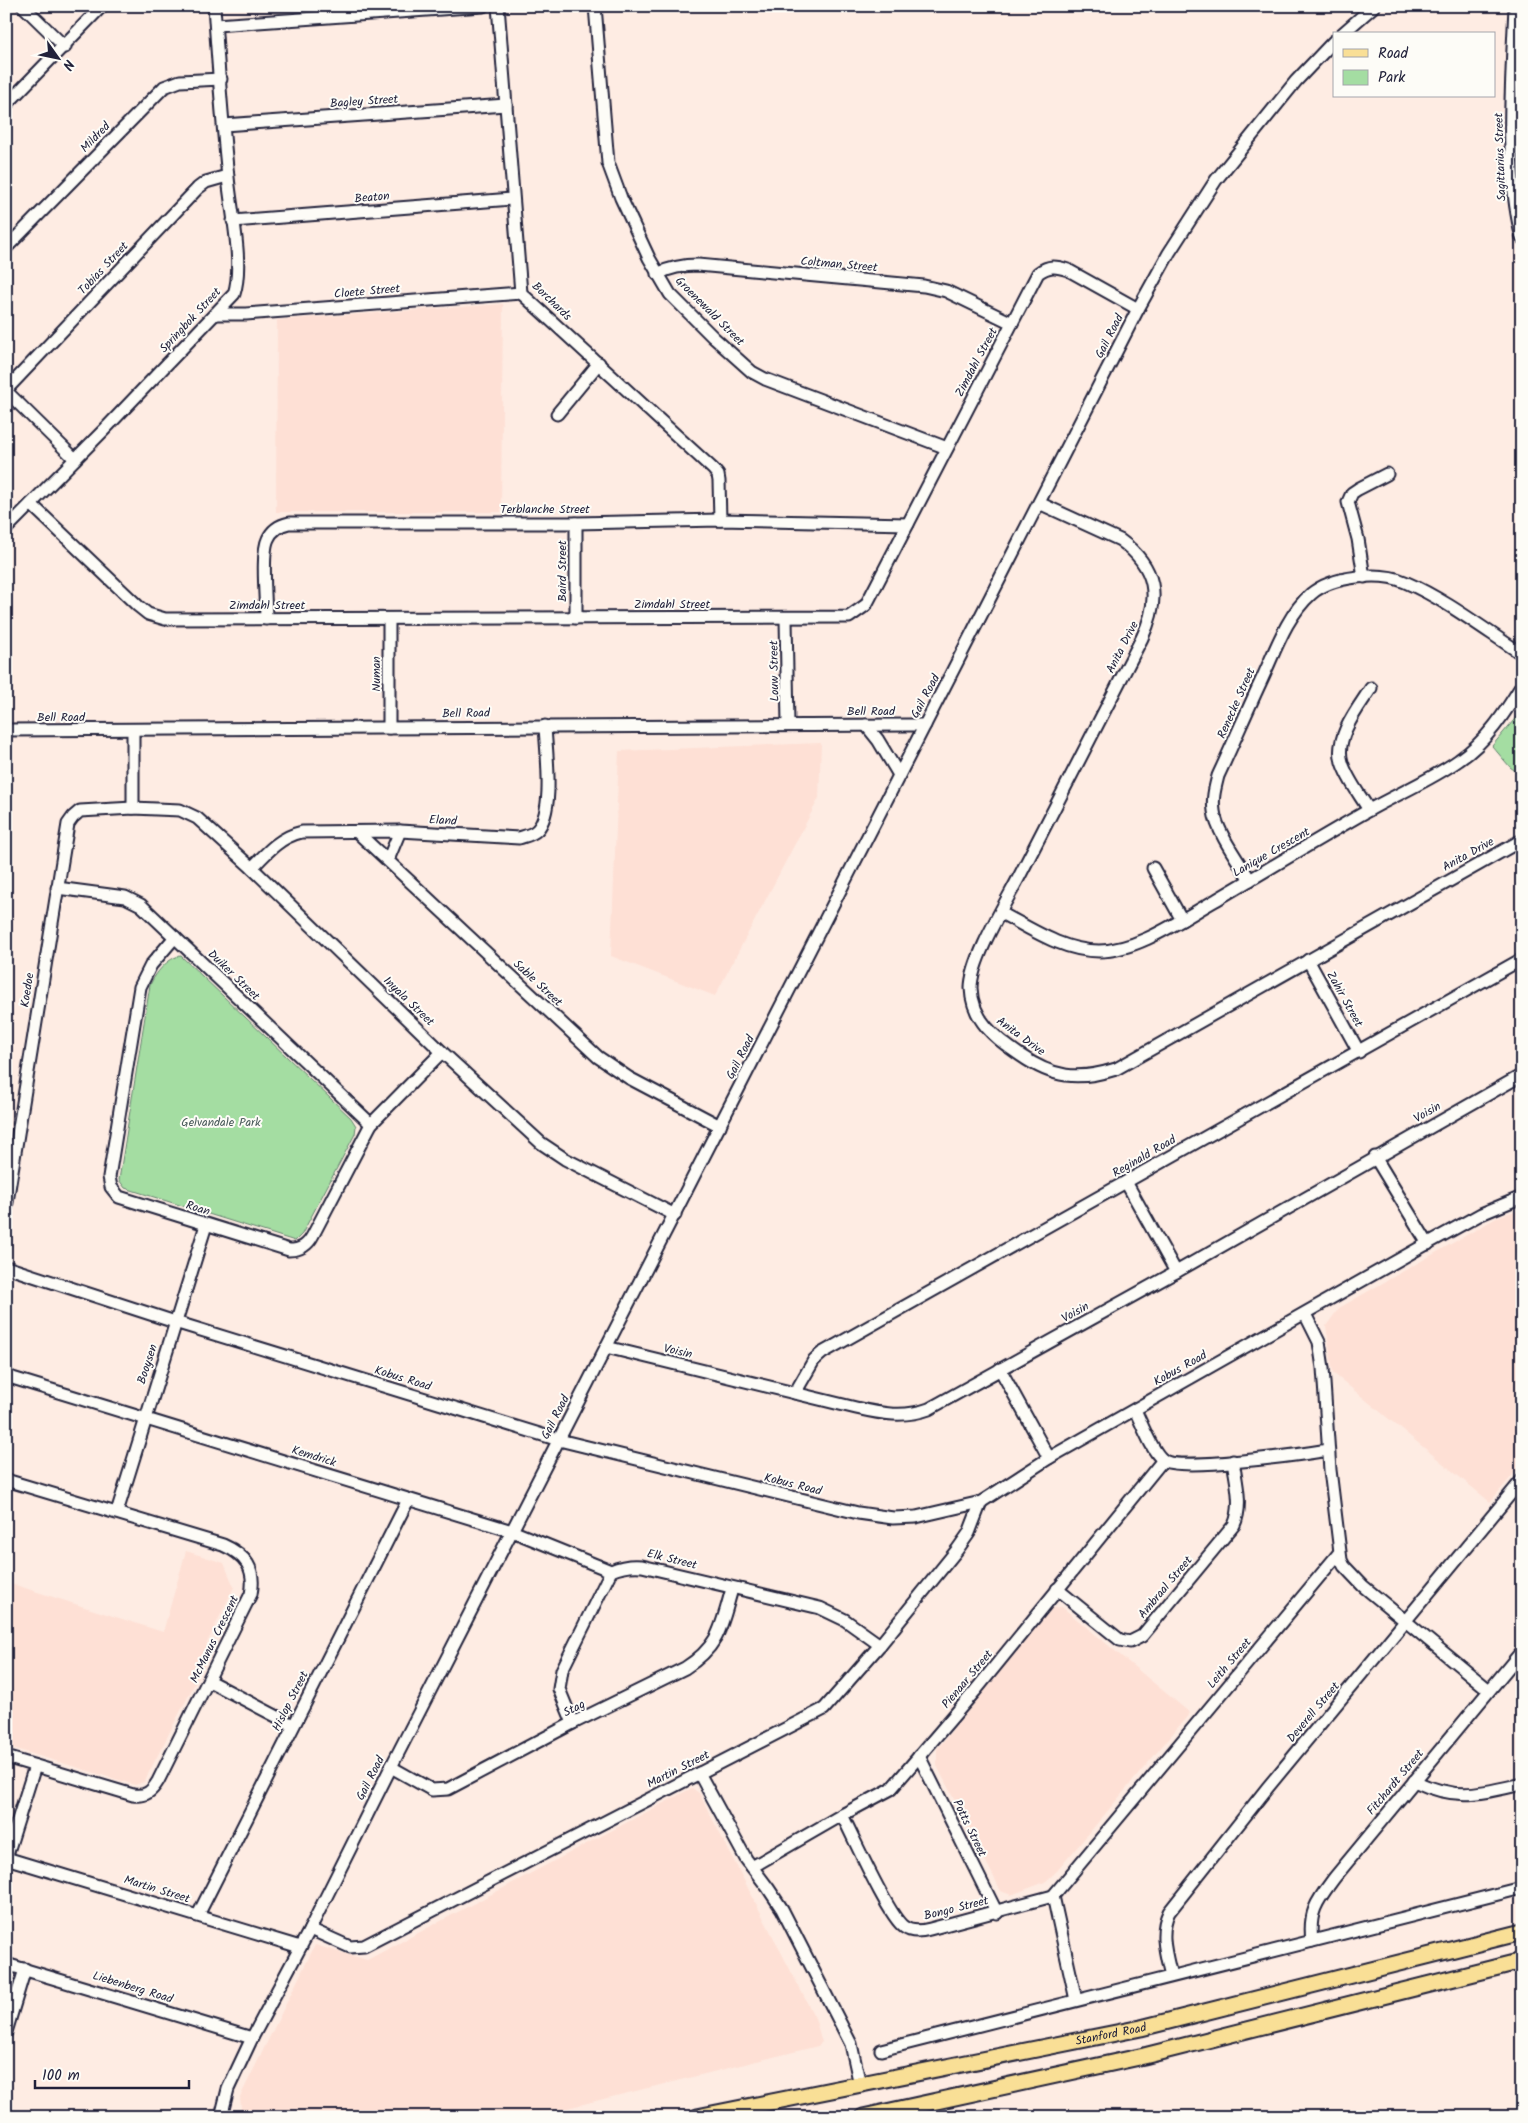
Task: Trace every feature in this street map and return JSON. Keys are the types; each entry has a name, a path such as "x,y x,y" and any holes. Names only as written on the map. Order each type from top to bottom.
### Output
{"main road":[{"name":"Stanford Road","path":"697,2117 1141,2028 1522,1932"},
{"path":"863,2117 1144,2056 1522,1961"}],"street":[{"path":"23,6 65,47"},
{"path":"6,105 65,47 102,6"},
{"name":"Springbok Street","path":"6,529 234,294 238,268 228,176 214,6"},
{"path":"216,25 484,6"},
{"name":"Borchards","path":"498,6 521,293 713,468 719,481 720,520"},
{"name":"Groenewald Street","path":"595,6 608,163 621,198 658,274 670,294 713,337 752,372 784,387 947,448"},
{"path":"1344,32 1374,6"},
{"name":"Sagittarius Street","path":"1514,6 1517,75 1512,162 1517,218 1522,238"},
{"name":"Gail Road","path":"220,2117 228,2090 252,2038 310,1929 390,1767 675,1215 1138,309 1173,246 1216,180 1296,81 1333,42"},
{"name":"Mildred","path":"6,248 164,87 180,81 220,79"},
{"name":"Bagley Street","path":"224,125 506,105"},
{"name":"Tobias Street","path":"6,390 198,188 206,182 228,176"},
{"name":"Beaton","path":"233,221 512,199"},
{"name":"Coltman Street","path":"658,274 670,268 698,265 924,286 946,291 1012,323"},
{"name":"Zimdahl Street","path":"31,504 138,606 148,614 165,619 390,620 849,617 866,605 1038,273 1047,266 1057,266 1068,270 1138,309"},
{"name":"Cloete Street","path":"215,314 246,314 521,293"},
{"path":"557,414 599,363"},
{"path":"6,390 75,459"},
{"path":"1364,576 1358,539 1348,502 1352,493 1387,474"},
{"name":"Anita Drive","path":"1039,504 1120,540 1132,548 1149,572 1154,588 1154,602 1150,620 1142,638 1001,913 972,974 973,1003 978,1017 985,1027 1019,1055 1036,1066 1064,1076 1097,1075 1116,1069 1522,840"},
{"name":"Terblanche Street","path":"266,619 266,546 273,532 281,525 290,523 576,523 720,520 908,524"},
{"name":"Baird Street","path":"576,523 576,618"},
{"name":"Renecke Street","path":"1250,880 1220,829 1214,813 1213,795 1218,776 1278,643 1296,612 1312,594 1338,581 1364,576 1384,576 1405,582 1430,595 1522,654"},
{"name":"Louw Street","path":"786,618 788,724"},
{"name":"Numan","path":"389,728 390,620"},
{"name":"Lanique Crescent","path":"1001,913 1070,947 1100,951 1120,948 1159,933 1369,810 1437,773 1471,750 1497,724 1522,686"},
{"path":"1369,810 1348,777 1340,751 1351,719 1371,688"},
{"name":"Bell Road","path":"6,730 133,731 788,724 925,725"},
{"path":"866,725 878,740 899,775"},
{"name":"Eland","path":"252,868 277,842 294,834 400,831 519,838 535,832 545,816 548,800 545,726"},
{"path":"133,731 133,808"},
{"name":"Inyala Street","path":"80,811 133,808 173,810 192,815 252,868 442,1052 526,1130 554,1152 675,1215"},
{"name":"Koedoe","path":"6,1208 10,1162 68,824 80,811"},
{"path":"388,860 400,831"},
{"name":"Sable Street","path":"357,832 580,1042 604,1062 629,1078 720,1126"},
{"path":"1153,868 1182,920"},
{"name":"Duiker Street","path":"57,888 125,897 141,905 370,1124"},
{"name":"Roan","path":"175,937 151,965 140,987 109,1177 111,1187 119,1197 289,1250 305,1246 314,1235 370,1124 442,1052"},
{"name":"Reginald Road","path":"795,1393 814,1360 822,1353 1522,959"},
{"name":"Zahir Street","path":"1308,960 1358,1052"},
{"name":"Voisin","path":"606,1347 884,1414 902,1415 929,1409 1176,1272 1522,1074"},
{"path":"1375,1157 1428,1244"},
{"path":"1126,1182 1176,1272"},
{"name":"Kobus Road","path":"6,1267 175,1322 559,1440 822,1505 875,1516 916,1517 981,1502 1049,1458 1481,1214 1522,1197"},
{"name":"Booysen","path":"117,1512 206,1225"},
{"path":"1305,1314 1319,1342 1323,1368 1328,1450 1339,1553 1344,1566 1363,1586 1489,1690"},
{"path":"1000,1369 1049,1458"},
{"name":"Kemdrick","path":"6,1376 512,1531 611,1571"},
{"path":"1135,1410 1163,1460 1174,1464 1234,1461 1328,1450"},
{"name":"Pienaar Street","path":"752,1868 842,1814 891,1789 975,1691 1163,1460"},
{"name":"Ambraal Street","path":"1057,1589 1120,1640 1130,1642 1142,1636 1237,1520 1238,1506 1234,1461"},
{"name":"McManus Crescent","path":"6,1480 223,1545 234,1550 247,1562 254,1578 251,1594 209,1681 158,1780 146,1794 142,1796 133,1795 6,1757"},
{"name":"Deverell Street","path":"1171,1976 1165,1951 1164,1933 1169,1912 1268,1788 1522,1480"},
{"name":"Hislop Street","path":"198,1915 408,1500"},
{"name":"Martin Street","path":"310,1929 342,1945 350,1947 364,1946 824,1709 880,1645 964,1541 981,1502"},
{"name":"Leith Street","path":"1053,1896 1339,1553"},
{"name":"Elk Street","path":"611,1571 629,1564 642,1566 732,1589 800,1603 830,1612 845,1620 880,1645"},
{"path":"573,1723 559,1689 562,1670 611,1571"},
{"name":"Stag","path":"390,1767 426,1787 438,1790 448,1789 698,1660 707,1651 719,1631 732,1589"},
{"name":"Fitchardt Street","path":"1312,1941 1312,1916 1316,1903 1335,1877 1522,1651"},
{"path":"209,1681 293,1726"},
{"name":"Potts Street","path":"919,1756 996,1913"},
{"path":"6,1858 35,1766"},
{"path":"699,1773 752,1868 782,1909 851,2044 860,2085"},
{"path":"1414,1781 1438,1791 1462,1795 1473,1795 1522,1784"},
{"name":"Bongo Street","path":"842,1814 887,1903 903,1927 918,1932 996,1913 1053,1896"},
{"name":"Martin Street","path":"6,1858 300,1947"},
{"path":"881,2050 1522,1888"},
{"path":"1053,1896 1076,2000"},
{"name":"Liebenberg Road","path":"6,1964 252,2038"},
{"path":"6,2032 25,1969"}],"shaded area":[{"path":"503,304 501,512 276,512 277,320"},
{"path":"821,743 819,798 715,996 611,956 619,751"},
{"path":"1522,1209 1522,1464 1490,1502 1333,1373 1326,1326 1339,1308 1500,1216"},
{"path":"186,1551 224,1563 234,1587 206,1645 211,1652 144,1782 135,1785 6,1746 6,1582 163,1632"},
{"path":"1062,1607 1190,1713 1057,1871 1045,1882 1011,1895 1001,1891 937,1766 937,1749 1052,1608"},
{"path":"692,1788 699,1793 815,2018 822,2042 818,2046 531,2117 242,2117 240,2097 315,1945 367,1960"}],"green space":[{"path":"1522,708 1522,776 1510,767 1492,746"},
{"name":"Gelvandale Park","path":"181,956 351,1118 356,1126 355,1134 302,1234 295,1241 125,1188 119,1180 150,985 159,971 171,959"}]}
